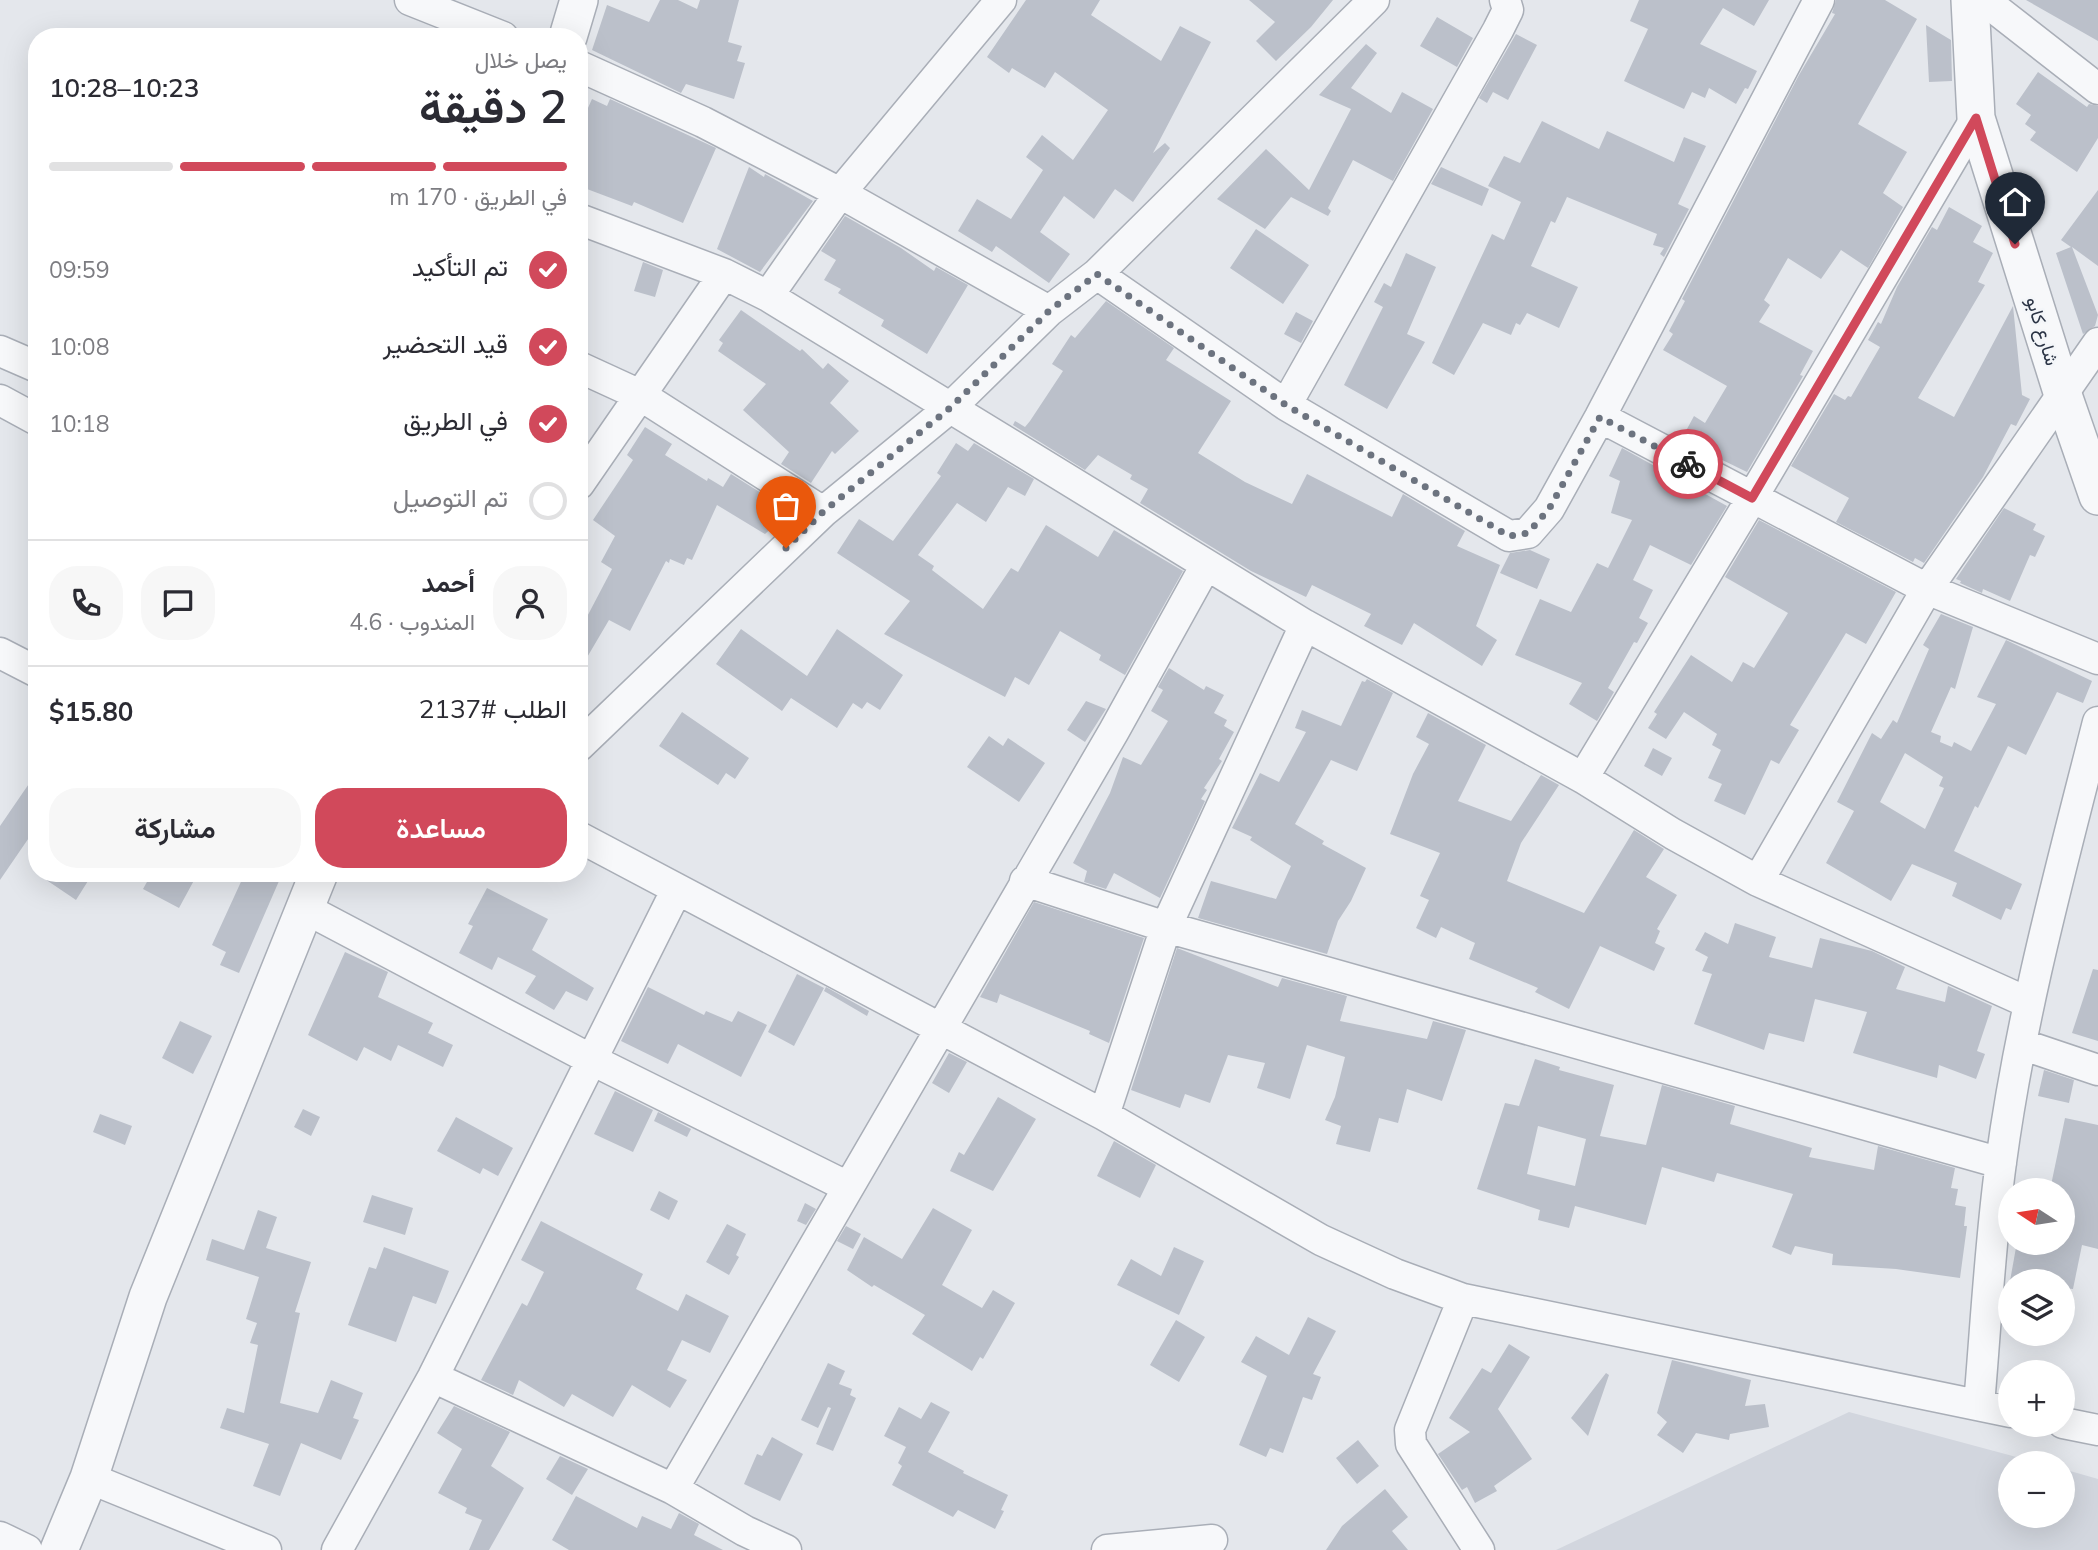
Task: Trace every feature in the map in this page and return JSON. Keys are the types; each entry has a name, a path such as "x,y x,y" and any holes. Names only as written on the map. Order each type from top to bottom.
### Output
{"street":[{"path":"410,0 480,28"},
{"path":"571,28 579,0"},
{"path":"768,296 840,193 1001,0"},
{"path":"588,737 823,512 951,407 1049,311 1097,274 1374,0"},
{"path":"1286,405 1498,30 1508,10 1505,0"},
{"path":"1097,274 1286,405 1509,536 1528,533 1549,509 1600,417 1819,0"},
{"name":"شارع كابو","path":"1970,0 1976,118 2063,395 2098,496"},
{"path":"1984,0 2098,89"},
{"path":"588,70 703,122 840,193 1049,311"},
{"path":"1583,778 1976,118"},
{"path":"588,222 724,274 768,296 1305,625 1583,778 1673,834 1758,881 2029,1003"},
{"path":"588,471 724,274"},
{"path":"1758,881 1927,589 2098,343"},
{"path":"0,351 28,363"},
{"path":"588,371 640,395 823,512"},
{"path":"0,400 28,415"},
{"path":"1600,417 1927,589 2098,659"},
{"path":"673,1489 1114,731 1206,565"},
{"path":"1104,1115 1166,927 1305,625"},
{"path":"0,653 28,667"},
{"path":"1979,1405 2001,1163 2021,1044 2098,722"},
{"path":"588,842 1104,1115 1321,1240 1395,1275 1463,1299 1998,1409"},
{"path":"1025,881 1166,927 2001,1163"},
{"path":"59,1550 89,1478 148,1297 316,882"},
{"path":"337,1550 433,1377 677,889"},
{"path":"306,909 592,1060 848,1186"},
{"path":"2021,1044 2098,1070"},
{"path":"1463,1299 1410,1430 1411,1444 1479,1550"},
{"path":"433,1377 673,1489 745,1531 786,1550"},
{"path":"2075,1425 2098,1430"},
{"path":"89,1478 266,1550"},
{"path":"1107,1550 1212,1540"}],"shaded area":[{"path":"1849,1412 1998,1452 1998,1528 2075,1528 2075,1472 2098,1479 2098,1550 1556,1550"}],"building":[{"path":"660,0 678,0 697,9 700,0 739,0 728,42 742,46 737,61 745,63 734,99 686,84 681,93 592,50 607,5 649,22"},
{"path":"1026,0 1100,0 1091,15 1161,61 1180,26 1211,42 1153,153 1165,143 1170,148 1133,202 1115,189 1094,219 1064,196 1040,232 1070,254 1049,283 996,246 992,252 958,231 977,199 1011,219 1043,170 1026,157 1042,135 1073,160 1108,110 1055,72 1045,88 1012,68 1009,73 987,57"},
{"path":"1249,0 1333,0 1311,27 1276,61 1256,41 1275,22"},
{"path":"1639,0 1769,0 1754,26 1723,8 1700,44 1757,71 1736,104 1709,88 1705,98 1692,92 1684,109 1624,81 1648,29 1630,21"},
{"path":"1836,0 1885,0 1917,19 1858,124 1907,152 1883,193 1903,207 1868,268 1841,250 1821,279 1788,258 1764,300 1770,305 1759,322 1813,351 1800,375 1803,376 1747,472 1681,440 1694,416 1705,423 1727,386 1663,350 1673,334 1669,331 1685,301 1682,299 1799,75 1835,14 1832,13"},
{"path":"2026,0 2098,0 2098,41"},
{"path":"1437,17 1473,38 1457,67 1420,46"},
{"path":"1926,25 1951,40 1952,81 1929,82"},
{"path":"1516,34 1537,45 1508,100 1493,92 1487,103 1479,98"},
{"path":"1366,44 1377,53 1351,88 1391,113 1402,92 1433,109 1393,181 1353,160 1328,208 1331,211 1328,216 1291,197 1265,229 1217,199 1266,149 1309,190 1351,109 1319,95"},
{"path":"2038,72 2087,107 2089,104 2098,106 2098,138 2077,172 2030,140 2036,132 2025,124 2031,115 2016,104"},
{"path":"592,99 607,106 610,99 716,148 683,223 634,202 632,206 588,189 588,108"},
{"path":"1542,121 1599,149 1607,131 1674,162 1684,137 1706,146 1678,204 1689,209 1664,257 1660,254 1664,248 1653,245 1657,234 1567,197 1555,223 1551,221 1531,266 1578,287 1559,328 1527,313 1520,325 1516,323 1511,335 1483,323 1454,375 1432,363 1492,234 1504,240 1521,202 1488,186 1504,156 1520,163"},
{"path":"749,167 813,201 760,272 717,249"},
{"path":"1441,167 1489,189 1482,206 1431,184"},
{"path":"2098,190 2098,266 2072,247 2098,315 2095,326 2083,334 2056,253 2071,247 2061,240"},
{"path":"1949,207 1982,226 1973,242 1993,253 1978,282 1985,285 1918,398 1954,417 2013,306 2022,395 2030,399 2016,426 2011,424 1983,477 1924,563 1915,558 1913,562 1836,522 1849,498 1791,466 1834,394 1845,400 1848,396 1851,397 1880,347 1868,340 1878,322 1881,324 1897,287 1932,227 1937,230"},
{"path":"845,216 901,248 934,271 936,267 968,285 927,354 881,326 884,320 838,293 841,289 824,280 836,260 821,251"},
{"path":"1256,229 1309,265 1283,304 1230,268"},
{"path":"1406,253 1436,267 1407,334 1425,342 1387,409 1344,385 1383,307 1374,302 1384,283 1391,287"},
{"path":"643,262 663,270 655,297 634,291"},
{"path":"1106,301 1174,348 1166,360 1231,401 1198,453 1245,482 1292,504 1307,474 1392,517 1403,494 1465,531 1457,546 1500,565 1476,626 1497,640 1482,666 1414,623 1402,645 1364,626 1371,614 1312,585 1306,597 1251,571 1140,503 1148,489 1130,479 1132,475 1098,455 1085,470 1013,425 1015,421 1025,427 1030,421 1063,371 1052,364 1071,335 1075,338"},
{"path":"741,310 800,351 802,349 823,369 828,363 849,381 830,403 859,431 835,454 832,451 811,483 781,464 789,452 743,410 766,384 718,351 723,343 719,340"},
{"path":"1296,312 1313,321 1301,343 1284,334"},
{"path":"645,427 672,444 665,455 707,481 708,478 723,487 731,474 790,511 765,534 717,505 692,560 687,558 684,565 670,559 669,563 666,561 630,631 609,620 588,656 588,615 612,569 601,562 615,536 593,520 633,460 627,455"},
{"path":"956,443 968,451 974,443 1034,479 1025,496 1008,487 986,522 957,503 918,555 934,566 932,570 983,609 1011,568 1018,572 1046,525 1098,557 1114,530 1183,571 1125,675 1099,660 1101,655 1060,631 1029,685 1015,677 1005,697 884,634 910,601 837,553 859,519 893,541 941,476 937,473"},
{"path":"1622,448 1727,506 1691,565 1650,545 1633,580 1653,590 1639,618 1648,623 1608,688 1614,692 1597,721 1569,704 1582,683 1515,655 1540,599 1571,612 1597,563 1608,568 1632,520 1611,513 1620,481 1609,476"},
{"path":"2004,508 2036,524 2033,530 2045,536 2035,557 2030,555 2010,601 1983,589 1982,593 1956,579"},
{"path":"1759,520 1896,592 1866,644 1846,633 1790,725 1799,730 1779,764 1771,760 1745,815 1714,801 1722,784 1708,778 1721,750 1712,745 1717,734 1684,712 1666,739 1648,728 1657,714 1654,712 1691,655 1732,682 1743,662 1754,668 1788,613 1725,577"},
{"path":"1530,550 1550,559 1537,589 1500,573 1510,553"},
{"path":"1941,614 1973,627 1955,689 1951,687 1931,732 1941,736 1940,742 1952,747 1954,742 1971,751 1996,704 1977,697 2006,640 2092,681 2083,703 2057,692 2026,755 2008,746 1954,851 2022,884 2011,910 2006,908 2001,920 1952,896 1957,883 1912,864 1891,901 1826,863 1854,811 1837,802 1872,733 1881,739 1893,720 1897,723 1929,649 1923,645","holes":["1905,753 1943,777 1939,786 1944,788 1925,829 1880,802"]},
{"path":"741,629 807,676 837,629 903,675 880,710 867,702 862,709 853,703 837,728 791,698 782,711 716,664"},
{"path":"1169,668 1204,690 1206,686 1224,695 1214,713 1227,720 1224,726 1234,732 1219,759 1222,761 1204,788 1207,790 1201,799 1205,801 1160,898 1114,873 1106,889 1084,882 1087,871 1073,863 1110,793 1123,757 1141,765 1168,721 1151,711 1163,690 1158,687"},
{"path":"1367,679 1393,693 1357,771 1331,760 1295,824 1324,841 1322,844 1366,868 1351,901 1338,921 1327,954 1198,918 1211,881 1276,899 1291,866 1250,840 1252,837 1232,828 1260,773 1279,782 1306,732 1295,728 1302,710 1341,726 1362,681"},
{"path":"1086,701 1106,709 1085,742 1067,730"},
{"path":"682,712 749,758 735,779 726,773 718,785 659,746"},
{"path":"1428,713 1486,745 1458,801 1511,821 1541,775 1559,785 1521,843 1507,881 1584,913 1634,830 1664,849 1646,877 1677,895 1657,929 1660,931 1655,943 1665,948 1654,971 1600,946 1569,1009 1535,992 1538,988 1469,959 1475,943 1441,927 1436,938 1416,928 1429,900 1420,896 1440,853 1390,834 1413,774 1429,744 1416,737"},
{"path":"989,736 1003,746 1008,738 1045,763 1019,802 967,767"},
{"path":"1653,748 1672,758 1662,776 1644,766"},
{"path":"28,785 28,839 0,880 0,826"},
{"path":"49,882 87,882 76,900"},
{"path":"147,882 193,882 179,908 143,889"},
{"path":"241,882 279,882 239,973 220,965 226,952 212,945"},
{"path":"487,888 548,919 532,950 594,988 587,1001 566,991 554,1010 525,993 536,976 498,957 492,970 459,953 473,926 468,924"},
{"path":"1034,902 1144,938 1109,1043 1089,1034 1090,1031 1000,994 997,1003 980,997"},
{"path":"1735,923 1776,937 1769,957 1812,968 1820,938 1872,951 1905,967 1896,989 1945,1002 1948,986 1992,1006 1977,1051 1985,1054 1976,1079 1939,1065 1937,1078 1853,1053 1867,1012 1815,999 1804,1042 1769,1033 1764,1050 1694,1024 1712,974 1702,971 1708,957 1695,950 1705,932 1728,944"},
{"path":"1177,948 1278,987 1282,978 1347,996 1340,1021 1427,1039 1433,1021 1466,1030 1442,1101 1407,1089 1398,1123 1379,1118 1370,1152 1336,1144 1341,1126 1325,1120 1335,1097 1345,1057 1307,1045 1290,1099 1257,1088 1265,1063 1228,1055 1210,1103 1185,1094 1180,1108 1131,1090"},
{"path":"345,952 388,972 378,997 433,1023 428,1033 453,1045 443,1067 398,1045 391,1061 364,1047 357,1061 308,1035"},
{"path":"2093,969 2098,970 2098,1041 2072,1033"},
{"path":"797,974 824,988 794,1046 768,1032"},
{"path":"648,987 704,1015 706,1011 732,1022 738,1011 767,1025 741,1077 678,1044 668,1064 621,1041"},
{"path":"826,987 869,1011 867,1016 824,991"},
{"path":"180,1021 212,1036 193,1074 162,1058"},
{"path":"949,1053 967,1062 949,1093 932,1083"},
{"path":"1535,1059 1560,1067 1559,1070 1614,1085 1600,1136 1646,1145 1662,1085 1735,1106 1730,1124 1812,1148 1809,1157 1874,1170 1878,1146 1955,1168 1951,1188 1958,1189 1955,1205 1966,1207 1964,1226 1967,1226 1960,1278 1896,1269 1832,1265 1833,1254 1795,1246 1791,1255 1772,1247 1793,1194 1717,1173 1714,1182 1662,1167 1646,1225 1575,1206 1569,1228 1538,1220 1540,1210 1477,1189 1505,1103 1519,1106","holes":["1538,1126 1586,1139 1575,1186 1527,1174"]},
{"path":"2044,1070 2074,1080 2069,1103 2038,1096"},
{"path":"615,1091 653,1110 633,1152 594,1134"},
{"path":"998,1097 1036,1119 993,1191 950,1171 959,1152 964,1155"},
{"path":"303,1109 320,1117 311,1136 294,1127"},
{"path":"658,1112 691,1129 687,1137 654,1121"},
{"path":"100,1114 132,1126 125,1145 93,1132"},
{"path":"456,1117 513,1148 498,1176 483,1168 480,1174 437,1151"},
{"path":"2065,1118 2098,1125 2098,1249 2082,1245 2075,1279 2075,1269 2012,1269 2015,1255 2076,1255 2076,1178 2052,1178"},
{"path":"1114,1141 1156,1165 1140,1198 1097,1176"},
{"path":"659,1191 678,1201 669,1220 650,1210"},
{"path":"372,1195 413,1208 405,1235 363,1222"},
{"path":"805,1203 816,1209 806,1225 797,1221"},
{"path":"933,1208 972,1230 942,1285 982,1308 993,1290 1015,1303 983,1359 980,1357 972,1371 912,1334 925,1315 874,1285 872,1287 847,1270 864,1237 902,1259"},
{"path":"258,1210 277,1217 266,1248 311,1262 295,1312 300,1313 280,1403 318,1413 331,1380 363,1393 353,1418 359,1420 341,1460 301,1443 280,1496 253,1486 269,1444 220,1428 227,1408 244,1413 258,1345 250,1343 257,1323 246,1319 259,1277 206,1260 212,1239 244,1250"},
{"path":"541,1221 643,1274 636,1289 678,1311 686,1294 729,1316 710,1353 682,1340 667,1370 687,1380 670,1408 632,1385 613,1417 572,1394 564,1407 519,1380 513,1395 481,1380 522,1303 527,1306 544,1272 521,1260"},
{"path":"727,1224 746,1234 736,1255 739,1257 729,1275 706,1262"},
{"path":"846,1226 861,1234 853,1249 837,1241"},
{"path":"384,1247 449,1271 436,1304 413,1296 396,1342 348,1325 369,1267 376,1269"},
{"path":"1174,1247 1204,1261 1179,1315 1117,1285 1131,1259 1161,1276"},
{"path":"1308,1317 1336,1331 1313,1374 1321,1377 1312,1400 1303,1397 1283,1453 1270,1448 1266,1457 1239,1445 1267,1376 1241,1362 1256,1336 1289,1355"},
{"path":"1176,1320 1205,1337 1179,1382 1150,1365"},
{"path":"1509,1344 1530,1357 1498,1409 1532,1459 1494,1486 1497,1491 1475,1503 1467,1487 1462,1490 1438,1454 1470,1432 1449,1418 1482,1368 1491,1373"},
{"path":"1672,1360 1751,1380 1745,1406 1765,1404 1769,1427 1730,1434 1729,1440 1696,1433 1683,1453 1657,1435 1667,1422 1657,1413"},
{"path":"828,1363 845,1371 839,1384 852,1389 850,1395 856,1398 833,1451 816,1444 831,1408 828,1407 818,1428 801,1420"},
{"path":"1606,1373 1609,1375 1588,1436 1571,1418"},
{"path":"931,1402 950,1412 928,1452 1008,1495 995,1529 958,1510 953,1517 892,1485 902,1466 898,1463 906,1447 884,1436 899,1407 921,1419"},
{"path":"454,1406 510,1432 491,1466 524,1488 489,1550 469,1550 482,1520 465,1513 467,1508 438,1493 462,1449 437,1433"},
{"path":"772,1437 803,1454 780,1501 744,1484 757,1454 762,1456"},
{"path":"1358,1440 1379,1466 1357,1484 1336,1458"},
{"path":"560,1456 588,1469 572,1495 546,1479"},
{"path":"1385,1489 1408,1517 1392,1531 1408,1550 1326,1550 1342,1526"},
{"path":"576,1496 637,1528 642,1516 671,1529 679,1513 699,1524 694,1535 723,1550 569,1550 552,1540"}],"way so far":[{"path":"786,548 823,512 951,407 1049,311 1097,274 1286,405 1509,536 1528,533 1549,509 1600,417 1688,464"}],"route":[{"path":"1688,464 1752,498 1976,118 2015,244"}]}
